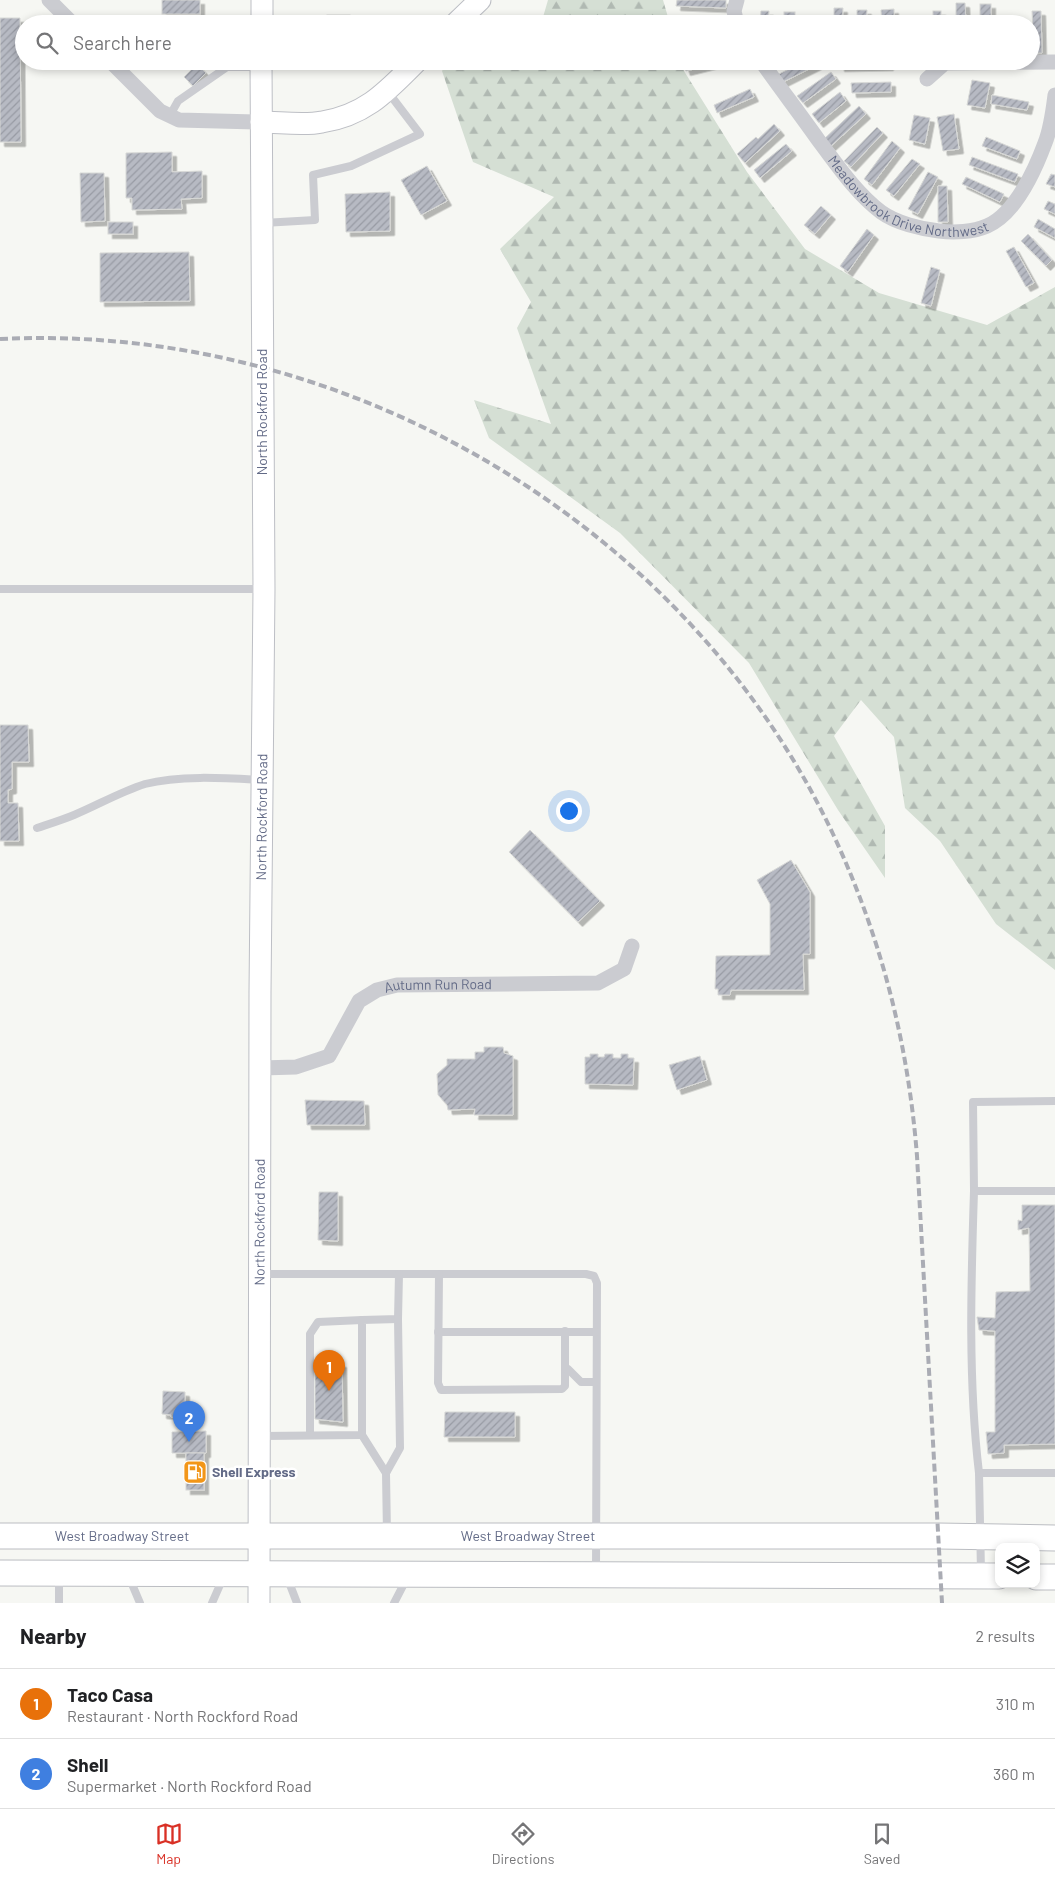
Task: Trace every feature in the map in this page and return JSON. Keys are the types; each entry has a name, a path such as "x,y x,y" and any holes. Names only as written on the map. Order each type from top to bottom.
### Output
{"main road":[{"name":"West Broadway Street","path":"0,1536 596,1538 938,1536 1055,1538"},
{"path":"0,1573 990,1576"},
{"path":"1040,1577 1055,1577"}],"street":[{"path":"49,0 64,15"},
{"path":"262,0 262,15"},
{"path":"464,15 480,0"},
{"path":"735,15 737,0"},
{"path":"1040,62 1055,62"},
{"path":"119,70 160,111 169,117 179,120 321,123 347,116 369,105 387,91 408,70"},
{"name":"North Rockford Road","path":"259,1603 264,589 261,70"},
{"name":"Meadowbrook Drive Northwest","path":"768,70 848,180 868,201 884,214 927,230 950,232 974,230 987,226 999,219 1016,200 1028,181 1045,143 1055,95"},
{"path":"926,79 937,70"},
{"name":"Autumn Run Road","path":"261,1068 296,1067 328,1056 359,1001 377,990 397,985 598,984 624,969 632,946"}],"lane":[{"path":"169,117 178,101 222,70"},
{"path":"263,223 315,220 314,175 351,166 420,134 387,91"},
{"path":"0,589 264,589"},
{"path":"37,828 74,815 116,794 146,784 187,778 262,780"},
{"path":"990,1576 981,1538 979,1473 976,1447 971,1281 974,1191 973,1102 1055,1101"},
{"path":"974,1191 1055,1191"},
{"path":"260,1274 586,1274 594,1276 597,1283 596,1574"},
{"path":"387,1537 386,1473 400,1448 399,1274"},
{"path":"439,1274 438,1383 441,1390 562,1389 565,1386 565,1331"},
{"path":"310,1435 310,1334 318,1322 398,1319"},
{"path":"362,1320 362,1435 386,1473"},
{"path":"438,1332 596,1332"},
{"path":"565,1369 568,1369 581,1382 596,1382"},
{"path":"260,1436 362,1435"},
{"path":"979,1473 1055,1473"},
{"path":"59,1573 59,1603"},
{"path":"127,1573 140,1603"},
{"path":"212,1603 226,1573"},
{"path":"286,1573 297,1603"},
{"path":"394,1603 410,1574"}],"green space":[{"path":"548,0 663,0 667,15 544,15"},
{"path":"684,70 747,172 805,249 879,293 987,325 1055,287 1055,970 996,924 940,841 905,808 894,737 861,700 834,736 885,826 885,878 838,810 749,663 620,533 489,438 474,400 551,424 517,328 531,302 500,249 554,197 473,162 442,71"}],"building":[{"path":"162,0 200,0 200,14 162,14"},
{"path":"677,0 726,0 726,8 676,6"},
{"path":"956,3 965,3 966,15 956,15"},
{"path":"980,4 991,4 991,15 980,15"},
{"path":"834,8 843,8 843,15 834,15"},
{"path":"894,9 894,15 881,15 881,10"},
{"path":"857,10 867,10 867,15 857,15"},
{"path":"761,11 769,11 769,15 761,15"},
{"path":"933,11 941,11 941,15 933,15"},
{"path":"1032,11 1041,11 1042,53 1040,53 1040,15 1032,15"},
{"path":"784,12 795,12 795,15 784,15"},
{"path":"0,18 15,18 15,70 20,70 21,142 0,142"},
{"path":"191,70 203,70 206,73 193,86 184,77"},
{"path":"787,70 807,70 781,83 777,75"},
{"path":"831,72 836,79 803,103 797,96"},
{"path":"972,80 990,83 985,108 967,105"},
{"path":"891,82 891,92 852,93 851,83"},
{"path":"750,89 754,97 717,113 714,105"},
{"path":"840,92 846,101 819,123 812,114"},
{"path":"992,95 1029,102 1027,110 991,104"},
{"path":"859,106 866,114 831,146 824,139"},
{"path":"954,114 959,149 943,151 937,117"},
{"path":"914,115 930,118 925,144 909,140"},
{"path":"774,124 780,131 745,163 737,154 756,137 758,139"},
{"path":"877,127 883,133 851,167 844,161"},
{"path":"986,137 1020,151 1017,159 982,146"},
{"path":"892,141 900,148 872,185 864,179"},
{"path":"786,144 792,151 760,178 754,170"},
{"path":"172,152 172,172 202,171 202,198 181,199 182,209 132,210 132,198 126,198 126,153"},
{"path":"972,157 1018,174 1015,182 969,165"},
{"path":"912,159 920,164 894,196 886,190"},
{"path":"427,166 447,201 421,215 401,180"},
{"path":"928,172 938,177 918,214 908,209"},
{"path":"80,173 104,173 105,221 81,222"},
{"path":"1051,174 1055,175 1055,187 1046,184"},
{"path":"966,177 1004,194 1000,202 962,184"},
{"path":"938,186 947,186 948,222 938,222"},
{"path":"390,192 390,231 346,232 345,194"},
{"path":"1048,201 1055,204 1055,214 1044,209"},
{"path":"821,206 831,215 815,234 804,225"},
{"path":"1038,219 1055,229 1055,238 1034,227"},
{"path":"108,222 133,222 133,234 108,234"},
{"path":"867,229 874,235 848,272 840,266"},
{"path":"1028,234 1052,260 1046,266 1021,241"},
{"path":"1014,247 1034,283 1026,287 1006,251"},
{"path":"189,252 190,301 100,302 100,253"},
{"path":"931,267 940,270 931,306 921,303"},
{"path":"0,725 28,725 29,762 12,762 12,789 8,790 8,803 18,803 19,841 0,841"},
{"path":"530,830 600,901 578,922 509,852"},
{"path":"791,860 810,892 810,954 803,954 804,990 731,990 730,995 718,995 718,989 715,989 716,956 770,955 770,904 757,880"},
{"path":"484,1047 503,1047 504,1053 513,1056 513,1115 474,1115 475,1109 448,1110 447,1105 438,1095 437,1074 447,1065 447,1059 475,1059 475,1052 484,1052"},
{"path":"590,1054 598,1054 598,1057 604,1057 605,1054 613,1054 613,1058 621,1058 621,1054 628,1054 628,1058 634,1058 633,1085 585,1084 585,1057 590,1057"},
{"path":"700,1056 707,1080 677,1090 669,1065"},
{"path":"305,1100 364,1101 365,1125 307,1125"},
{"path":"319,1192 338,1192 338,1241 318,1240"},
{"path":"1022,1205 1055,1205 1055,1444 1004,1445 1004,1453 988,1454 986,1432 995,1432 995,1331 979,1330 977,1317 995,1318 996,1292 1030,1291 1029,1228 1018,1230 1018,1220 1022,1221"},
{"path":"315,1362 342,1363 343,1422 315,1419"},
{"path":"163,1391 185,1392 185,1414 179,1414 179,1417 171,1417 171,1415 162,1414"},
{"path":"445,1412 515,1412 515,1437 444,1437"},
{"path":"206,1431 206,1453 172,1453 172,1432"},
{"name":"Shell Express","path":"186,1453 204,1453 204,1490 186,1490"}],"railway":[{"path":"0,339 128,343 254,365 376,406 490,463 595,536 689,623 769,722 833,834 850,873 878,951 899,1031 907,1072 917,1156 942,1603"}],"place":[{"name":"Taco Casa","path":"329,1391"},
{"name":"Shell","path":"189,1442"},
{"name":"Shell Express","path":"195,1472"}]}
